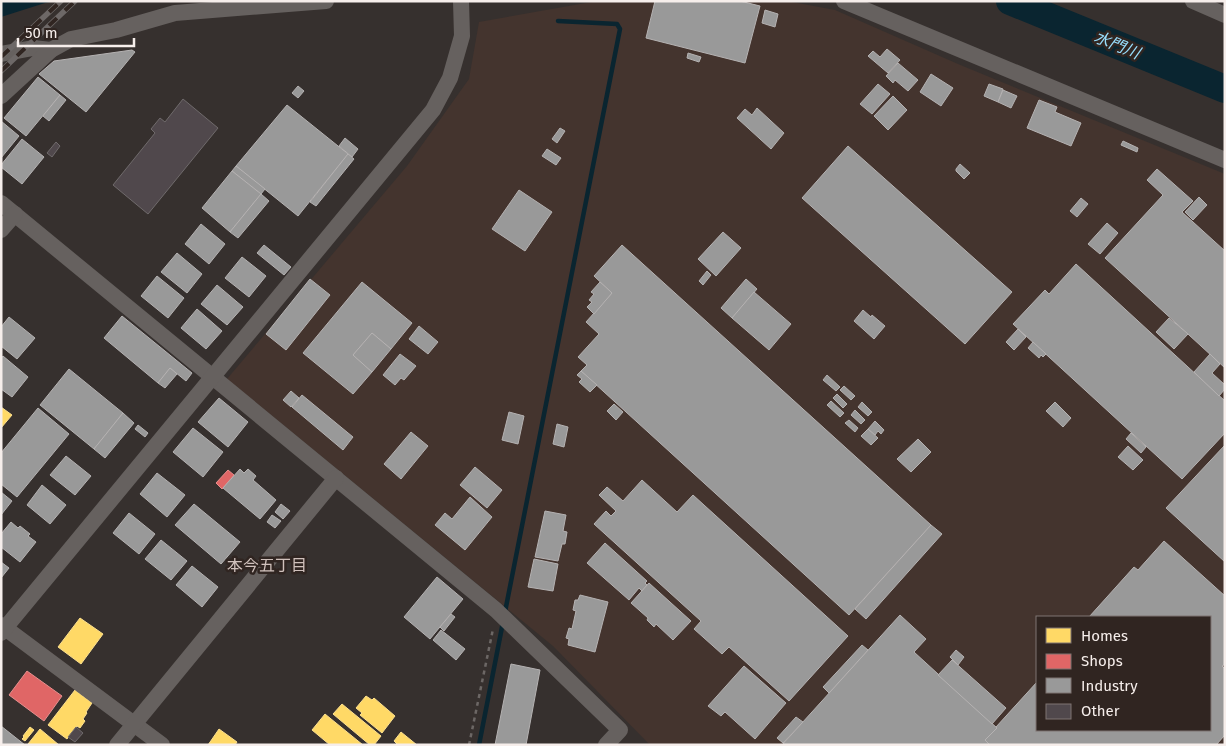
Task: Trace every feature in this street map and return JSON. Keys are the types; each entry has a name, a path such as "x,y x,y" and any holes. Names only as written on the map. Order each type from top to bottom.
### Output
{"street":[{"path":"1,96 52,50 71,39 116,30 175,13 326,1"},
{"path":"162,745 3,629 433,110 450,78 462,36 461,1"},
{"path":"844,1 1225,160"},
{"path":"1194,1 1225,15"},
{"path":"1,54 33,48 52,50"},
{"path":"1,203 496,610 620,730 606,745"},
{"path":"1,230 15,214"},
{"path":"117,745 336,478"}],"path":[{"path":"469,745 496,610"}],"shaded area":[{"path":"597,1 787,1 835,10 958,64 1225,174 1225,745 650,745 553,646 227,379 407,166 469,79 479,22"}],"water":[{"path":"1,1 55,1 1,17"}],"building: Homes":[{"path":"1,407 12,415 1,428"},
{"path":"80,618 103,634 81,664 58,647"},
{"path":"75,690 92,703 83,719 85,721 80,728 77,726 67,739 48,725"},
{"path":"366,696 372,700 374,698 395,716 382,733 360,715 362,713 356,708"},
{"path":"342,704 381,736 374,745 370,745 333,714"},
{"path":"325,714 363,745 330,745 312,730"},
{"path":"30,727 34,730 25,741 22,739 23,736"},
{"path":"40,729 59,745 29,745"},
{"path":"219,729 237,742 235,745 208,745"},
{"path":"401,732 417,745 398,745 394,741"}],"building: Shops":[{"path":"228,470 234,475 222,489 216,483"},
{"path":"27,671 62,696 44,721 9,695"}],"building: Industry":[{"path":"655,1 740,1 760,6 745,63 646,38"},
{"path":"765,10 778,14 775,27 762,23"},
{"path":"887,49 900,60 888,73 868,56 873,51 880,57"},
{"path":"132,50 135,52 86,112 39,74 54,61"},
{"path":"688,53 701,57 699,62 687,58"},
{"path":"898,63 918,80 908,91 895,80 893,83 886,76"},
{"path":"931,74 953,88 941,106 920,92"},
{"path":"38,77 60,95 26,136 4,118"},
{"path":"878,84 890,94 872,114 860,104"},
{"path":"989,84 1003,89 998,102 984,96"},
{"path":"298,86 304,91 298,98 292,93"},
{"path":"1003,90 1017,96 1011,108 998,102"},
{"path":"60,95 66,100 49,121 43,116"},
{"path":"893,96 907,110 888,130 874,116"},
{"path":"1039,100 1057,107 1055,112 1081,123 1071,146 1027,128"},
{"path":"287,105 348,154 298,216 236,166"},
{"path":"757,108 784,133 771,149 737,118 745,109 752,115"},
{"path":"1,121 19,136 1,158"},
{"path":"560,128 565,131 557,143 552,139"},
{"path":"345,138 358,149 352,157 339,146"},
{"path":"22,139 44,157 22,184 1,165"},
{"path":"1123,141 1138,148 1137,152 1121,145"},
{"path":"848,146 1012,292 965,344 802,198"},
{"path":"547,149 561,158 556,165 542,156"},
{"path":"348,154 354,159 316,206 310,202"},
{"path":"960,164 970,173 964,179 956,171"},
{"path":"236,166 265,189 261,194 232,171"},
{"path":"1157,169 1193,201 1182,212 1225,251 1225,368 1105,258 1163,195 1147,180"},
{"path":"232,171 261,194 230,232 202,208"},
{"path":"519,190 552,212 525,251 492,229"},
{"path":"261,194 269,201 238,238 230,232"},
{"path":"1199,197 1207,205 1193,220 1185,212"},
{"path":"1081,198 1088,204 1077,217 1070,211"},
{"path":"1107,223 1118,233 1100,254 1088,244"},
{"path":"201,224 225,244 209,264 185,244"},
{"path":"723,232 741,248 716,276 698,259"},
{"path":"264,245 291,267 284,275 257,253"},
{"path":"622,245 931,525 849,615 581,371 587,365 578,357 599,334 586,322 612,293 594,276"},
{"path":"177,253 202,274 187,293 161,272"},
{"path":"242,257 266,276 249,297 225,278"},
{"path":"1076,264 1225,401 1225,433 1182,479 1013,324 1045,290 1049,294"},
{"path":"707,271 711,275 703,285 699,281"},
{"path":"157,276 184,298 168,318 141,296"},
{"path":"310,279 330,295 286,350 266,334"},
{"path":"746,279 757,289 732,318 721,308"},
{"path":"362,282 412,323 391,349 372,333 353,355 372,372 353,394 303,353"},
{"path":"600,282 612,293 594,314 587,307 592,302 589,300 594,294 591,292"},
{"path":"217,285 243,307 227,325 201,304"},
{"path":"754,292 791,324 769,350 732,318"},
{"path":"197,309 222,331 206,349 181,328"},
{"path":"863,310 885,326 874,339 854,321"},
{"path":"122,316 192,373 186,381 170,368 158,383 104,338"},
{"path":"9,317 35,338 17,359 1,346 1,327"},
{"path":"1169,318 1188,334 1174,349 1156,332"},
{"path":"419,326 438,342 428,354 409,339"},
{"path":"1018,329 1026,337 1014,350 1006,342"},
{"path":"372,333 391,349 372,372 353,355"},
{"path":"1033,342 1046,354 1043,357 1041,355 1039,358 1028,348"},
{"path":"400,354 416,366 404,380 401,378 395,385 383,375"},
{"path":"1210,354 1220,364 1212,373 1225,385 1225,389 1219,396 1194,372"},
{"path":"3,356 28,377 12,397 1,389 1,359"},
{"path":"170,368 177,374 165,388 158,383"},
{"path":"69,369 123,413 94,449 40,405"},
{"path":"581,371 597,385 590,392 579,382 582,379 577,375"},
{"path":"827,375 840,387 836,391 823,380"},
{"path":"844,386 855,396 851,400 840,390"},
{"path":"291,391 299,398 291,407 283,400"},
{"path":"837,394 847,404 843,408 833,398"},
{"path":"302,395 353,437 343,450 292,407"},
{"path":"219,398 248,422 228,447 198,422"},
{"path":"831,401 844,413 840,417 827,405"},
{"path":"862,402 872,412 868,416 858,407"},
{"path":"1055,402 1071,418 1063,427 1046,411"},
{"path":"614,404 623,412 616,420 607,411"},
{"path":"38,408 69,434 17,497 1,484 1,453"},
{"path":"855,410 865,420 861,424 851,415"},
{"path":"509,412 524,416 518,444 502,440"},
{"path":"123,413 134,423 105,458 94,449"},
{"path":"849,420 858,428 855,432 845,423"},
{"path":"875,421 884,430 881,434 878,431 875,435 868,429"},
{"path":"557,424 568,427 564,447 553,444"},
{"path":"138,425 148,433 145,437 135,429"},
{"path":"193,428 223,452 203,477 173,452"},
{"path":"868,429 878,438 871,445 861,436"},
{"path":"411,432 428,446 401,479 384,464"},
{"path":"1131,433 1146,447 1141,453 1126,439"},
{"path":"918,439 931,452 911,472 897,459"},
{"path":"1225,445 1225,562 1166,508"},
{"path":"1128,446 1143,460 1133,470 1118,457"},
{"path":"66,456 91,476 75,495 50,475"},
{"path":"475,467 502,490 487,508 460,485"},
{"path":"240,469 244,473 248,469 256,476 253,480 276,500 260,519 223,488"},
{"path":"157,473 185,495 167,517 140,494"},
{"path":"642,480 677,512 693,495 848,636 789,701 729,647 722,654 694,629 701,621 594,524 606,511 611,516 616,511 599,495 607,487 623,501"},
{"path":"42,485 66,505 50,524 27,505"},
{"path":"1,492 12,501 1,515"},
{"path":"470,497 492,517 465,550 435,525 445,513 452,519"},
{"path":"194,504 240,542 221,564 175,525"},
{"path":"281,504 290,511 283,519 275,512"},
{"path":"545,511 566,515 563,531 567,532 565,544 562,544 558,561 535,557"},
{"path":"129,513 155,534 139,554 113,533"},
{"path":"272,515 281,521 275,528 267,522"},
{"path":"11,522 30,534 28,536 36,542 20,562 1,547 1,534"},
{"path":"931,525 942,534 866,619 855,609"},
{"path":"161,540 187,561 171,580 145,559"},
{"path":"1164,541 1225,596 1225,664 1222,666 1225,669 1225,735 1216,745 990,745 985,740 1036,683 1036,731 1211,731 1211,616 1090,616 1134,567 1138,570"},
{"path":"605,543 647,581 645,583 647,585 642,591 639,588 629,600 587,563"},
{"path":"534,559 558,564 553,591 528,587"},
{"path":"1,562 9,568 1,578"},
{"path":"192,566 218,587 202,607 176,585"},
{"path":"437,577 463,599 430,639 404,617"},
{"path":"649,583 691,621 673,640 656,624 654,627 647,620 648,618 631,603"},
{"path":"580,595 608,602 595,652 568,645 569,639 566,638 569,628 572,629 576,611 573,610 575,600 578,600"},
{"path":"451,614 455,617 444,631 440,627"},
{"path":"900,615 926,639 914,652 997,728 985,740 990,745 782,745"},
{"path":"441,630 465,649 456,660 433,640"},
{"path":"862,645 868,650 829,693 823,687"},
{"path":"956,650 964,657 958,665 950,657"},
{"path":"952,660 1006,708 992,724 938,675"},
{"path":"511,664 540,670 526,745 495,745"},
{"path":"744,666 786,703 755,739 725,712 721,716 708,706"},
{"path":"796,717 803,722 783,743 777,738"},
{"path":"1,726 25,745 1,745"}],"building: Other":[{"path":"183,99 218,128 148,214 113,185 155,133 151,129 160,118 165,122"},
{"path":"56,142 60,146 52,157 47,153"},
{"path":"76,727 83,733 75,742 68,737"}],"waterway":[{"name":"水門川","path":"1010,1 1225,89"},
{"path":"505,612 620,29 617,24 558,21"},
{"path":"479,745 503,622"}],"railway":[{"path":"1,57 61,1"},
{"path":"1,71 75,1"}],"district":[{"name":"本今五丁目","path":"267,565"}]}
